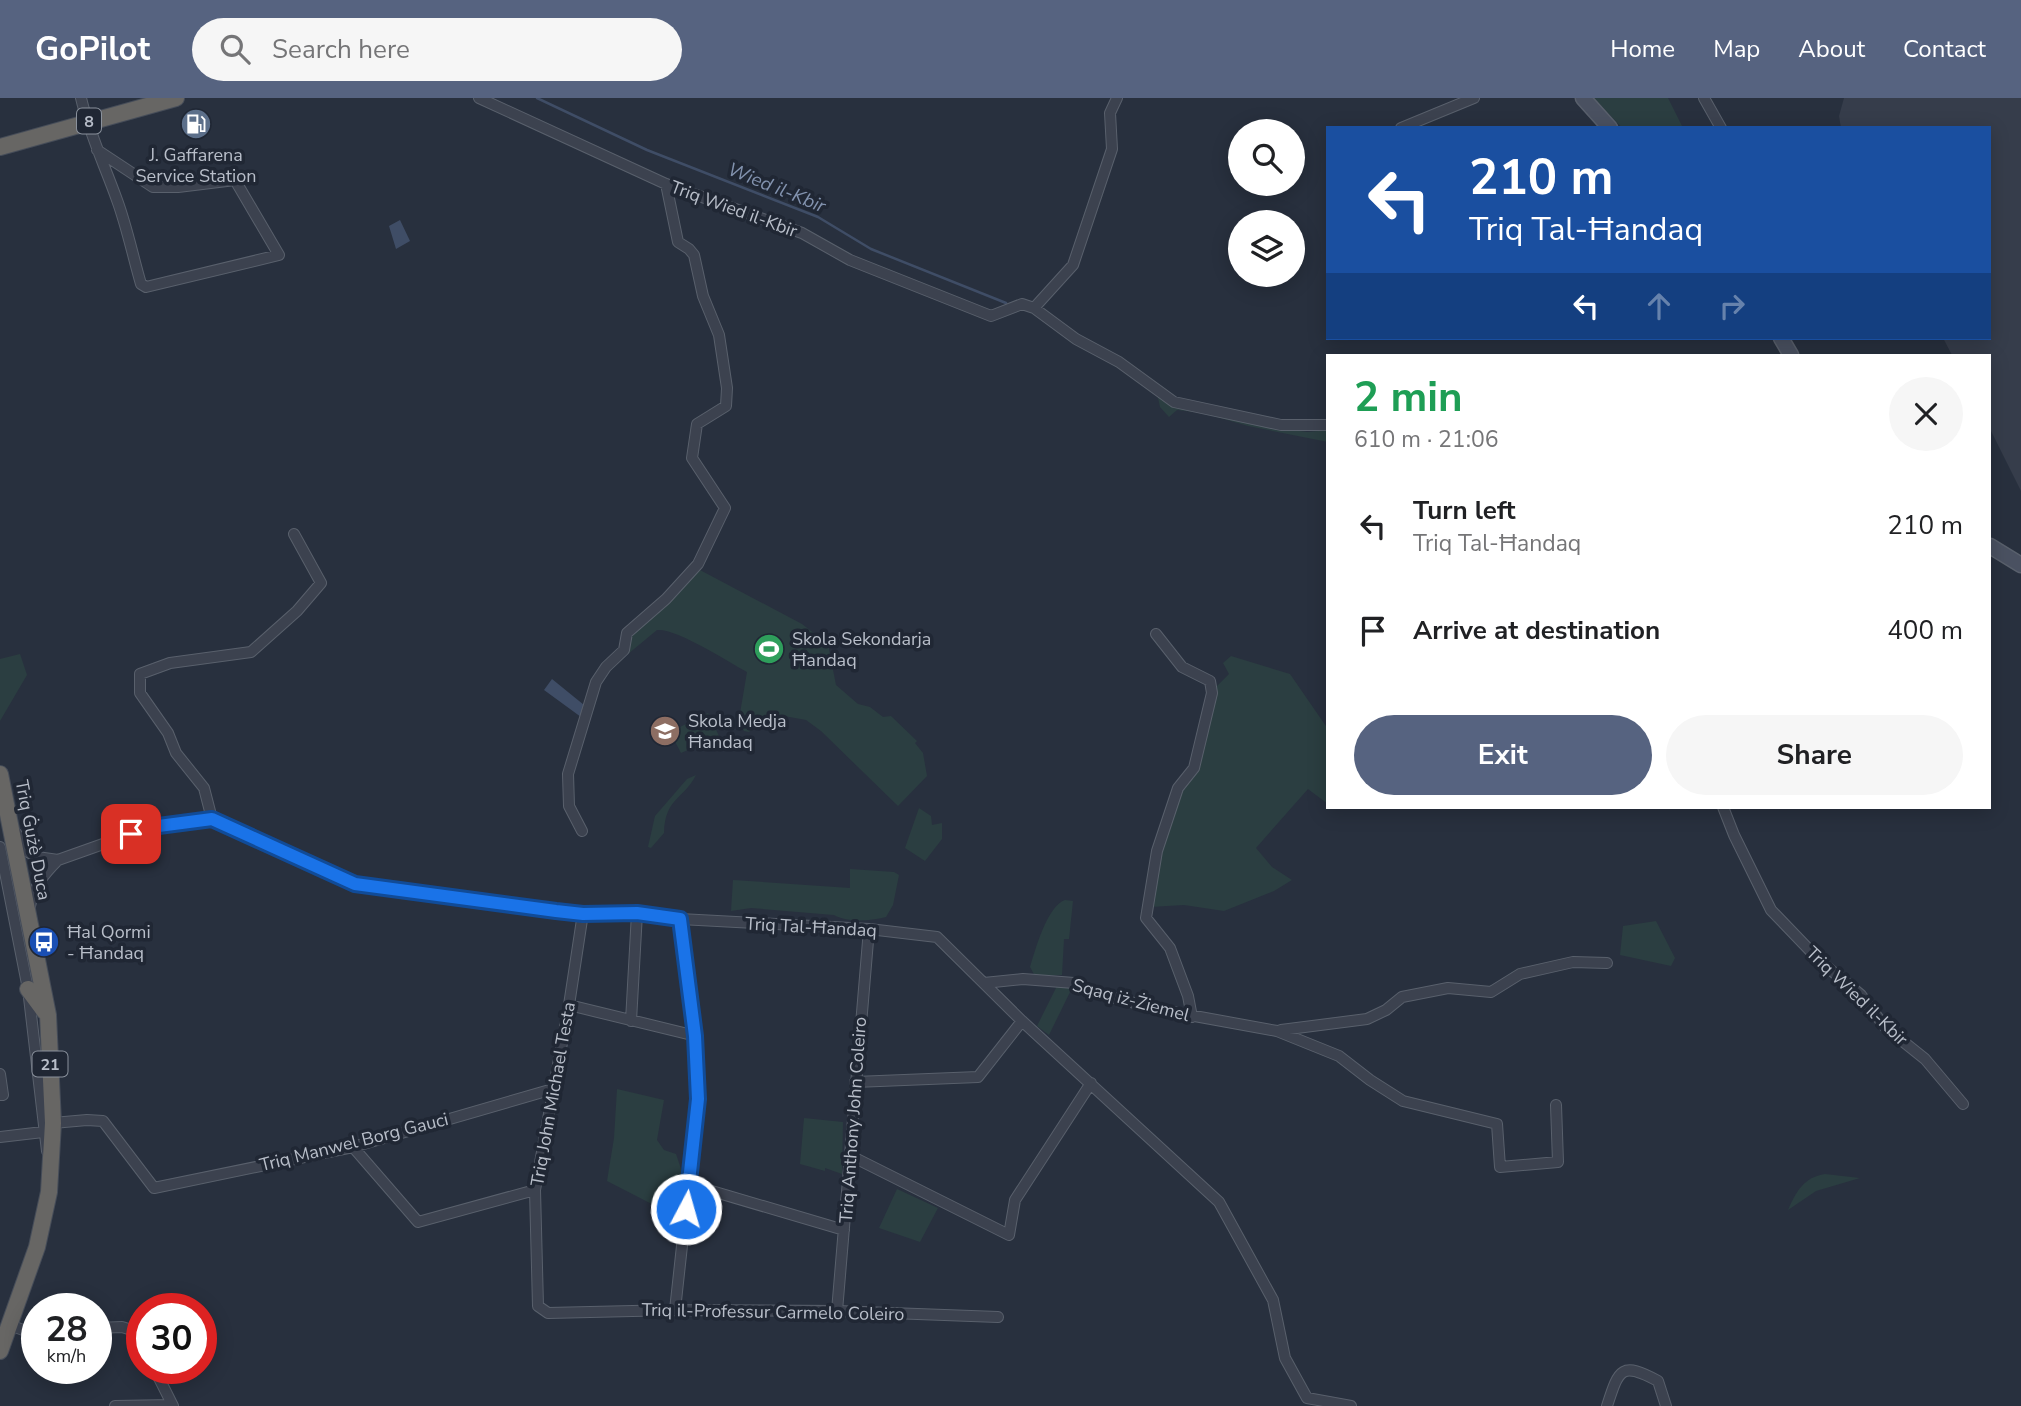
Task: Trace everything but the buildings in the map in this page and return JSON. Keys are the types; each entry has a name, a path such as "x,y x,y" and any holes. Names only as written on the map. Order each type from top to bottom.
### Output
{"highway":[{"name":"8","path":"1,147 176,98"},
{"name":"Triq Ġużè Duca","path":"0,774 47,1015 48,1128 52,1164 37,1247 10,1330 0,1351"},
{"path":"28,989 47,1015"}],"main road":[{"path":"1583,98 1608,126"},
{"path":"1991,547 2021,565"}],"street":[{"path":"81,98 97,150 118,203 141,284 146,287 279,254 235,180 178,187 153,187 97,150"},
{"name":"Triq Wied il-Kbir","path":"479,98 666,184 802,233 849,260 991,316 1022,304 1034,308"},
{"path":"1117,98 1110,113 1112,149 1073,265 1034,308 1076,339 1119,362 1174,402 1281,425 1326,425"},
{"path":"1406,126 1474,98"},
{"path":"1704,98 1720,126"},
{"path":"583,831 569,806 568,774 596,682 606,667 624,650 626,632 666,599 698,564 725,508 692,458 697,424 726,406 727,388 719,335 704,296 694,256 690,249 678,242 666,184"},
{"path":"9,820 28,852 37,857 58,859 151,827 212,819 204,788 176,753 168,733 140,693 140,674 170,663 251,652 297,611 321,583 294,534"},
{"path":"1156,634 1182,667 1210,681 1212,692 1194,768 1178,788 1157,851 1146,918 1170,948 1188,996 1192,1017"},
{"name":"Triq Wied il-Kbir","path":"1724,809 1738,846 1771,910 1821,962 1861,995 1885,1027 1925,1059 1963,1104"},
{"name":"Triq Tal-Ħandaq","path":"212,819 355,884 583,914 637,913 680,919 869,929 937,937 1022,1021 1219,1202 1273,1300 1285,1357 1307,1398 1351,1406"},
{"name":"Triq Ġużè Duca","path":"0,847 3,877 28,989 48,1128"},
{"path":"28,913 36,887 58,859"},
{"path":"631,1021 637,913"},
{"name":"Triq John Michael Testa","path":"548,1313 538,1306 534,1190 569,1006 583,914"},
{"path":"675,1310 698,1099 695,1036 680,919"},
{"name":"Triq Anthony John Coleiro","path":"837,1311 869,929"},
{"path":"1277,1031 1367,1019 1386,1010 1402,996 1448,988 1492,992 1520,974 1573,962 1607,963"},
{"name":"Sqaq iż-Żiemel","path":"984,983 1023,979 1074,983 1098,994 1192,1017 1277,1031"},
{"path":"569,1006 695,1036"},
{"path":"855,1082 978,1077 1022,1021"},
{"path":"1277,1031 1339,1056 1403,1101 1497,1124 1500,1167 1558,1162 1556,1105"},
{"path":"0,1074 3,1095 0,1095"},
{"path":"851,1156 1009,1235 1015,1200 1091,1083"},
{"name":"Triq Manwel Borg Gauci","path":"48,1128 87,1120 103,1121 154,1188 353,1147 553,1089"},
{"path":"0,1137 48,1128"},
{"path":"353,1147 418,1222 534,1190"},
{"path":"688,1184 844,1230"},
{"name":"Triq il-Professur Carmelo Coleiro","path":"548,1313 675,1310 837,1311 998,1317"},
{"path":"1606,1406 1616,1379 1628,1370 1636,1369 1658,1381 1665,1406"},
{"path":"115,1406 173,1405 162,1384"}],"shaded area":[{"path":"1594,98 1668,98 1682,126 1620,126"},
{"path":"1844,98 2021,98 2021,491 1991,431 1991,354 1951,354 1944,340 1991,340 1991,126 1841,126 1839,116"},
{"path":"1156,389 1170,405 1259,425 1307,432 1326,430 1326,442 1248,426 1203,413 1177,410 1169,417 1160,407"},
{"name":"Skola Sekondarja Ħandaq","path":"700,570 802,624 828,644 836,685 858,704 870,707 883,717 891,716 917,741 915,743 923,753 927,776 898,806 821,731 806,720 773,714 749,732 744,731 739,719 747,672 715,653 676,634 657,630 628,654 630,632 649,618"},
{"path":"20,654 27,675 0,721 0,659"},
{"path":"1231,656 1290,674 1326,726 1326,802 1308,789 1256,848 1272,867 1292,880 1274,891 1224,911 1184,905 1150,907 1163,841 1173,821 1215,702 1217,686 1229,674 1223,663"},
{"path":"708,713 719,736 681,753 670,732"},
{"path":"696,775 671,806 664,833 651,848 648,847 655,816 687,779"},
{"path":"919,808 931,816 932,825 942,823 942,839 925,861 905,848"},
{"path":"850,869 894,872 899,875 893,905 886,917 859,920 834,915 751,908 731,911 733,880 850,888"},
{"path":"1065,900 1073,901 1069,939 1064,939 1062,975 1035,976 1030,967 1043,930 1053,911"},
{"path":"1656,921 1675,958 1671,966 1620,955 1623,926"},
{"path":"1058,984 1073,986 1049,1035 1037,1026"},
{"path":"617,1089 664,1100 657,1140 664,1150 676,1154 682,1172 677,1217 607,1181 614,1138"},
{"path":"804,1118 843,1122 842,1174 800,1164"},
{"path":"1825,1174 1860,1178 1816,1191 1788,1210 1806,1182"},
{"path":"897,1189 938,1208 920,1242 879,1228"}],"water":[{"path":"400,220 410,241 396,249 389,226"},
{"path":"552,679 584,705 581,717 544,690"}],"waterway":[{"name":"Wied il-Kbir","path":"537,98 647,150 818,217 871,249 1006,303"}],"place":[{"name":"J. Gaffarena Service Station","path":"196,124"},
{"name":"Skola Sekondarja Ħandaq","path":"769,649"},
{"name":"Skola Medja Ħandaq","path":"665,731"},
{"name":"Ħal Qormi - Ħandaq","path":"44,942"}],"route":[{"path":"131,834 151,827 212,819 355,884 583,914 637,913 680,919 695,1036 698,1099 686,1209"}]}
